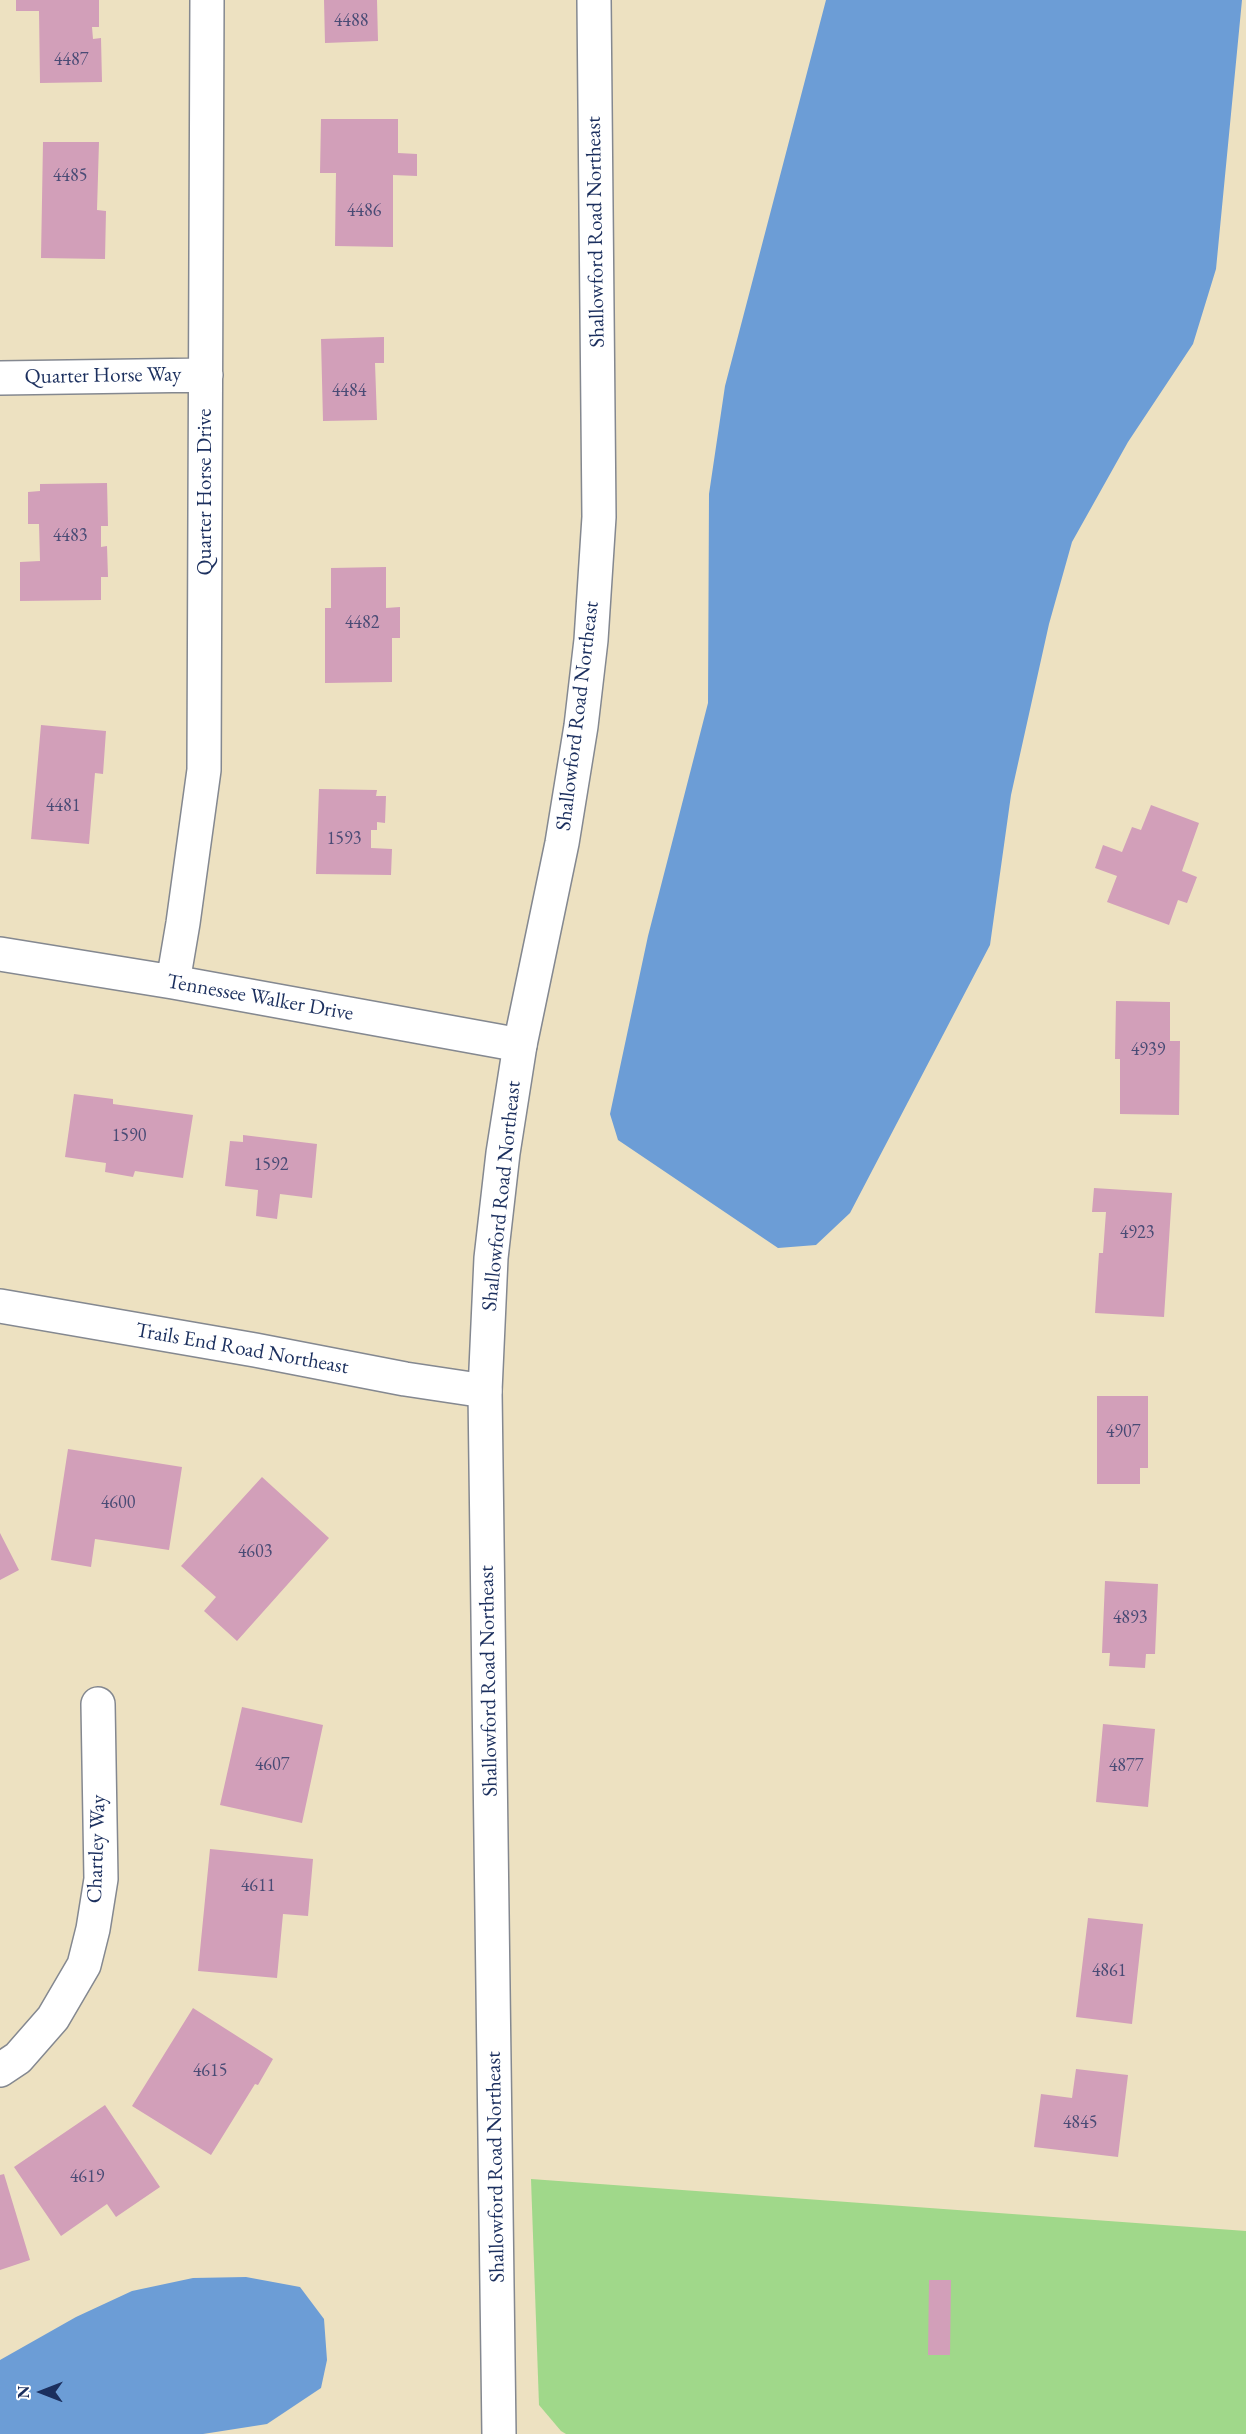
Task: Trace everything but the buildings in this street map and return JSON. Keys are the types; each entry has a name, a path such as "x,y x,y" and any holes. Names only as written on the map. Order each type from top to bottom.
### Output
{"street":[{"name":"Quarter Horse Drive","path":"173,982 204,770 207,0"},
{"name":"Shallowford Road Northeast","path":"500,2434 485,1391 491,1258 503,1153 520,1045 562,843 581,726 591,640 599,518 594,0"},
{"name":"Quarter Horse Way","path":"0,378 206,375"},
{"name":"Tennessee Walker Drive","path":"0,954 173,982 520,1045"},
{"name":"Trails End Road Northeast","path":"0,1306 255,1350 405,1379 485,1391"},
{"name":"Chartley Way","path":"0,2070 18,2058 53,2018 84,1965 93,1929 100,1879 98,1704"}],"green space":[{"path":"531,2179 1246,2231 1246,2434 566,2434 539,2405"}],"water":[{"path":"826,0 1242,0 1216,269 1193,344 1128,442 1072,542 1049,624 1011,795 990,945 850,1213 816,1245 778,1248 618,1140 610,1114 648,936 708,703 709,494 725,386"},
{"path":"246,2277 300,2287 324,2319 327,2360 321,2388 267,2424 203,2434 0,2434 0,2360 76,2317 132,2291 193,2278"}]}
